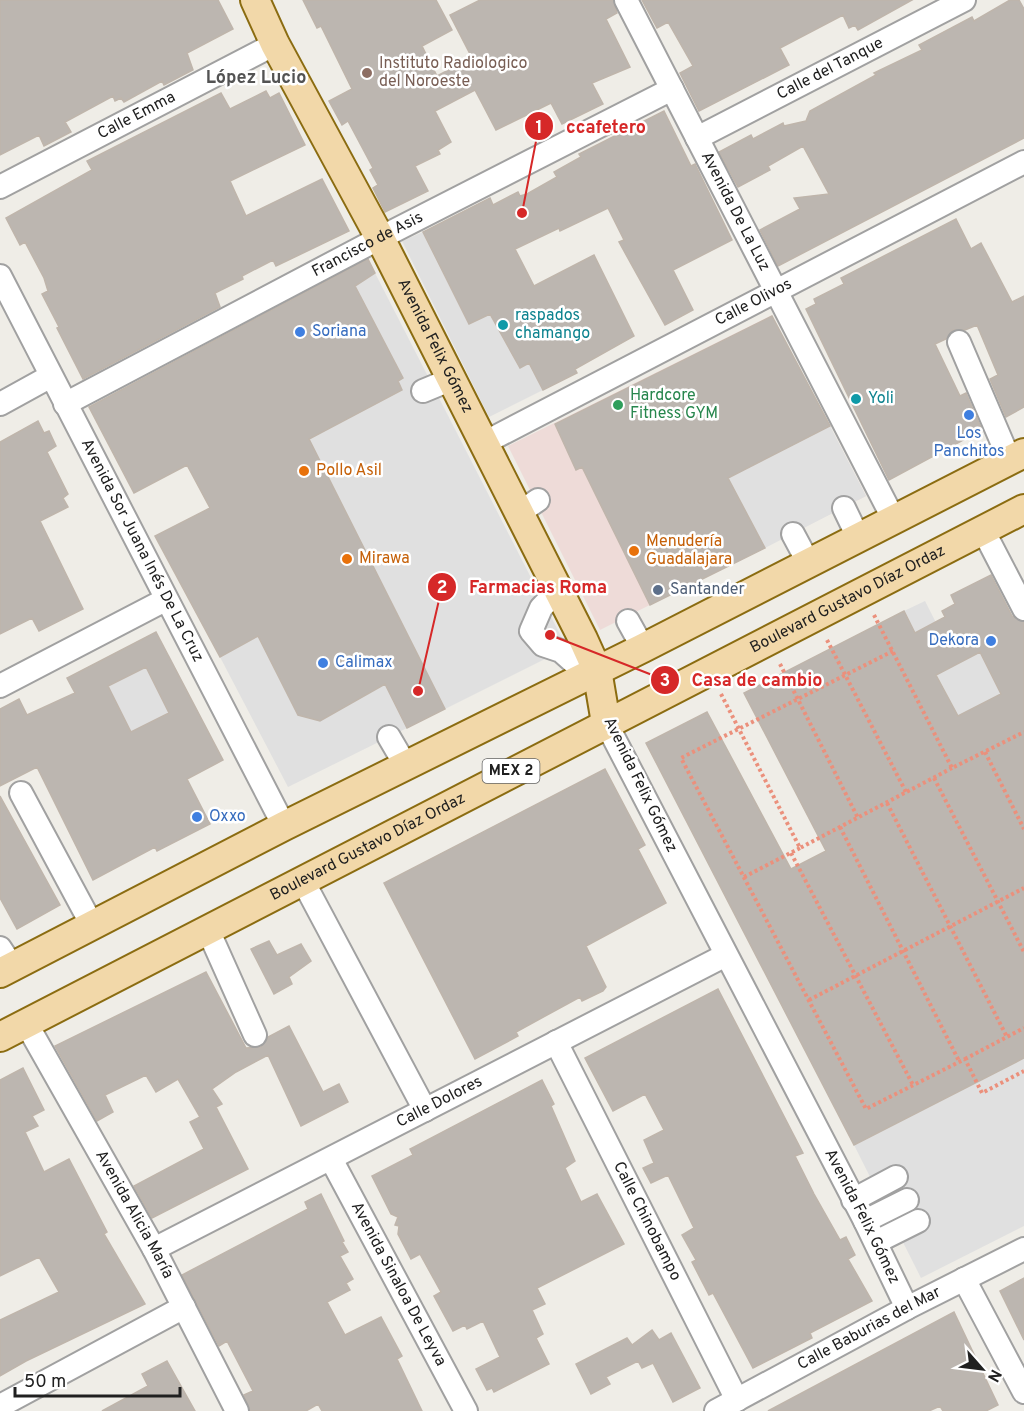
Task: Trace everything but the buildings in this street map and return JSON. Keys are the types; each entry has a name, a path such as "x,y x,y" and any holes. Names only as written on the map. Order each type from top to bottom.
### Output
{"main road":[{"name":"Avenida Felix Gómez","path":"255,0 275,44 380,238 444,346 452,379 484,442 529,507 558,590 592,672 606,723"},
{"path":"4,962 93,925 284,826 643,648 1017,457"},
{"name":"Boulevard Gustavo Díaz Ordaz","path":"0,1037 1024,509"}],"street":[{"name":"Avenida De La Luz","path":"626,0 894,520"},
{"name":"Calle del Tanque","path":"697,138 964,0"},
{"name":"Calle Emma","path":"0,187 275,44"},
{"name":"Francisco de Asis","path":"65,404 380,238 672,89"},
{"name":"Calle Olivos","path":"484,442 521,412 776,291 1024,162"},
{"name":"Avenida Sor Juana Inés De La Cruz","path":"0,276 165,600 226,692 284,826"},
{"path":"959,342 1017,457"},
{"path":"0,404 51,376"},
{"path":"423,391 452,379"},
{"path":"844,508 858,537"},
{"path":"983,530 1024,609"},
{"path":"793,534 808,562"},
{"path":"558,590 541,608 531,631 543,645 561,651 592,672"},
{"path":"0,686 165,600"},
{"path":"628,621 643,648"},
{"name":"Avenida Felix Gómez","path":"606,723 876,1242 907,1308"},
{"path":"389,737 405,766"},
{"path":"21,794 93,925"},
{"path":"303,880 425,1110"},
{"path":"208,930 255,1035"},
{"name":"Calle Dolores","path":"154,1249 726,955"},
{"name":"Avenida Alicia María","path":"26,1023 154,1249 237,1411"},
{"name":"Calle Chinobampo","path":"556,1042 737,1400"},
{"name":"Avenida Sinaloa De Leyva","path":"331,1159 466,1411"},
{"path":"854,1200 896,1178"},
{"path":"865,1221 907,1200"},
{"path":"876,1242 918,1221"},
{"name":"Calle Baburias del Mar","path":"716,1411 907,1308 1024,1249"},
{"path":"964,1279 1024,1392"},
{"path":"0,1406 184,1307"}],"path":[{"path":"874,615 952,768"},
{"path":"827,640 906,792"},
{"path":"893,651 681,758 866,1109 1024,1028"},
{"path":"780,664 858,818"},
{"path":"721,694 800,848"},
{"path":"744,878 1024,732"},
{"path":"985,752 1024,829"},
{"path":"934,778 1024,952"},
{"path":"887,803 1007,1036"},
{"path":"840,827 959,1061"},
{"path":"791,853 913,1085"},
{"path":"808,1000 1024,888"},
{"path":"965,1059 982,1093 1024,1071"}],"shaded area":[{"path":"423,232 469,324 502,307 543,390 489,417 402,241"},
{"path":"375,273 567,648 445,709 304,430 403,378 355,286"},
{"path":"772,315 866,496 600,630 508,446"},
{"path":"830,426 866,496 765,548 728,478"},
{"path":"925,601 957,664 980,652 1001,694 958,716 904,611"},
{"path":"258,636 298,715 320,721 385,684 407,728 288,787 220,657"},
{"path":"169,655 203,722 168,741 131,732 108,686"},
{"path":"1024,1058 1024,1226 921,1278 854,1145"}],"place":[{"name":"Instituto Radiologico del Noroeste","path":"367,73"},
{"name":"ccafetero","path":"522,213"},
{"name":"raspados chamango","path":"503,325"},
{"name":"Soriana","path":"300,332"},
{"name":"Yoli","path":"856,399"},
{"name":"Hardcore Fitness GYM","path":"618,405"},
{"name":"Los Panchitos","path":"969,415"},
{"name":"Pollo Asil","path":"304,471"},
{"name":"Menudería Guadalajara","path":"634,551"},
{"name":"Mirawa","path":"347,559"},
{"name":"Santander","path":"658,590"},
{"name":"Casa de cambio","path":"550,635"},
{"name":"Dekora","path":"991,641"},
{"name":"Calimax","path":"323,663"},
{"name":"Farmacias Roma","path":"418,691"},
{"name":"Oxxo","path":"197,817"}],"district":[{"name":"López Lucio","path":"256,78"}]}
